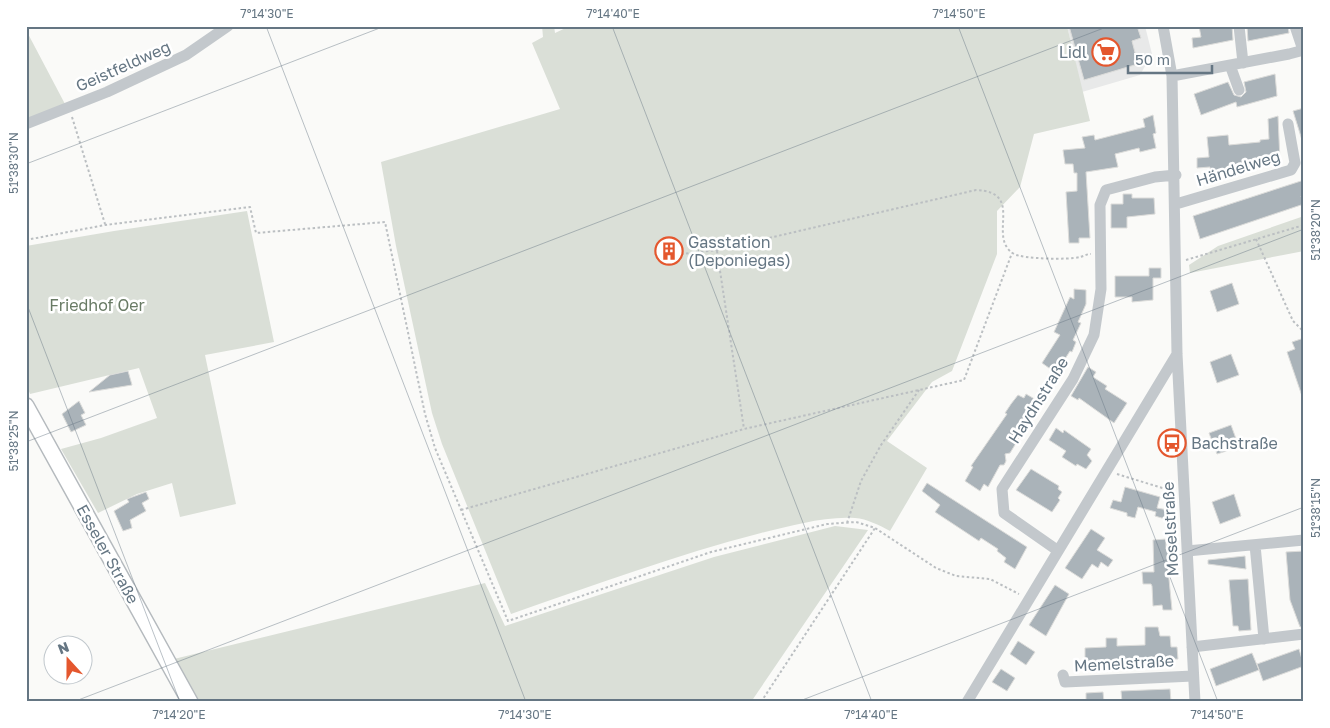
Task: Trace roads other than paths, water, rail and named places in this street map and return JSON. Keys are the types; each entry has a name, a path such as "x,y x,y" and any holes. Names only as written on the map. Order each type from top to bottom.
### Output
{"main road":[{"name":"Esseler Straße","path":"26,406 190,702"}],"street":[{"name":"Geistfeldweg","path":"26,124 107,92 186,55 228,26"},
{"path":"968,701 1057,550 1177,354 1176,175 1172,76 1163,26"},
{"path":"1238,26 1243,63"},
{"path":"1172,76 1304,50 1295,26"},
{"path":"1230,65 1239,90"},
{"name":"Händelweg","path":"1176,204 1291,170 1295,163 1288,124"},
{"name":"Haydnstraße","path":"1057,550 1004,513 1002,489 1073,379 1094,335 1101,289 1100,205 1106,190 1155,177 1176,175"},
{"name":"Moselstraße","path":"1177,354 1195,702"},
{"path":"1188,551 1304,540"},
{"path":"1254,545 1264,638"},
{"path":"1192,647 1304,634"},
{"name":"Memelstraße","path":"1063,675 1065,682 1193,676"}],"place":[{"name":"Lidl","path":"1106,52"},
{"name":"Gasstation (Deponiegas)","path":"669,251"},
{"name":"Bachstraße","path":"1172,443"}],"park label":[{"name":"Friedhof Oer","path":"97,305"}]}
